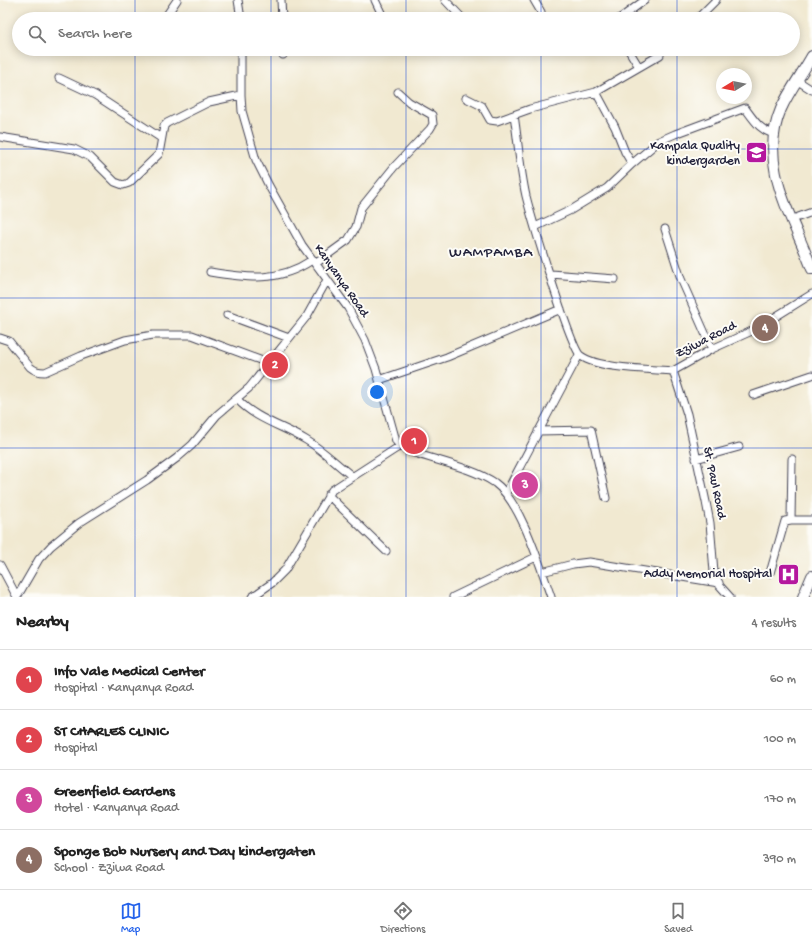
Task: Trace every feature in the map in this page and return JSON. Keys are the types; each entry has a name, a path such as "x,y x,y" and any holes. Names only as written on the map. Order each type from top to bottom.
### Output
{"street":[{"path":"169,12 178,0"},
{"path":"238,0 240,12"},
{"path":"281,0 282,12"},
{"path":"375,0 381,12"},
{"path":"445,0 456,12"},
{"path":"534,0 541,12"},
{"path":"629,12 646,0"},
{"path":"704,12 716,0"},
{"name":"Kanyanya Road","path":"241,56 241,95 246,128 256,160 269,186 314,262 356,321 372,355 393,434 400,446"},
{"path":"632,56 639,67"},
{"path":"466,98 482,106 492,122 596,92 658,56"},
{"path":"812,56 781,109 775,134 772,160 775,174 812,268"},
{"path":"59,78 95,95 161,138"},
{"path":"798,81 812,90"},
{"path":"210,272 239,278 266,277 291,272 314,262 348,240 356,227 361,208 394,167 433,124 432,115 409,102 398,92"},
{"path":"596,92 632,164"},
{"path":"0,137 84,152 115,182 123,185 129,183 159,154 164,126 167,123 209,102 241,95"},
{"path":"535,227 588,200 607,188 652,146 664,139 728,113 745,108 760,128 766,132 775,134"},
{"path":"514,115 526,195 561,309 579,355 590,361 610,365 673,371"},
{"path":"793,219 812,212"},
{"path":"665,229 681,279 712,349"},
{"path":"550,274 615,279"},
{"path":"17,597 39,559 51,546 79,523 147,480 177,458 192,444 217,414 237,399 255,381 314,305 327,280"},
{"name":"Zziwa Road","path":"673,371 712,349 754,330 812,294"},
{"path":"379,380 447,357 561,309"},
{"path":"227,315 289,338"},
{"path":"0,338 9,341 30,367 40,372 45,372 125,340 153,335 192,335 268,363"},
{"path":"506,493 579,355"},
{"name":"St. Paul Road","path":"673,371 687,414 710,523 714,572 718,583 730,597"},
{"path":"753,395 812,375"},
{"path":"237,399 250,412 288,430 316,447 352,476"},
{"path":"538,431 591,430 606,498"},
{"path":"253,597 272,583 285,570 328,495 336,486 400,446 412,452 489,480 506,493 515,507 551,597"},
{"path":"696,459 739,447"},
{"path":"791,520 792,459"},
{"path":"328,495 386,551"},
{"path":"770,573 785,521 812,520"},
{"path":"453,597 536,557"},
{"path":"542,572 589,562 718,583"},
{"path":"0,565 17,597"},
{"path":"803,597 812,576"}],"place":[{"name":"Kampala Quality kindergarden","path":"756,153"},
{"name":"Sponge Bob Nursery and Day kindergaten","path":"765,328"},
{"name":"ST CHARLES CLINIC","path":"275,365"},
{"name":"Info Vale Medical Center","path":"414,441"},
{"name":"Greenfield Gardens","path":"525,485"},
{"name":"Addy Memorial Hospital","path":"788,574"}],"district":[{"name":"WAMPAMBA","path":"491,253"}]}
